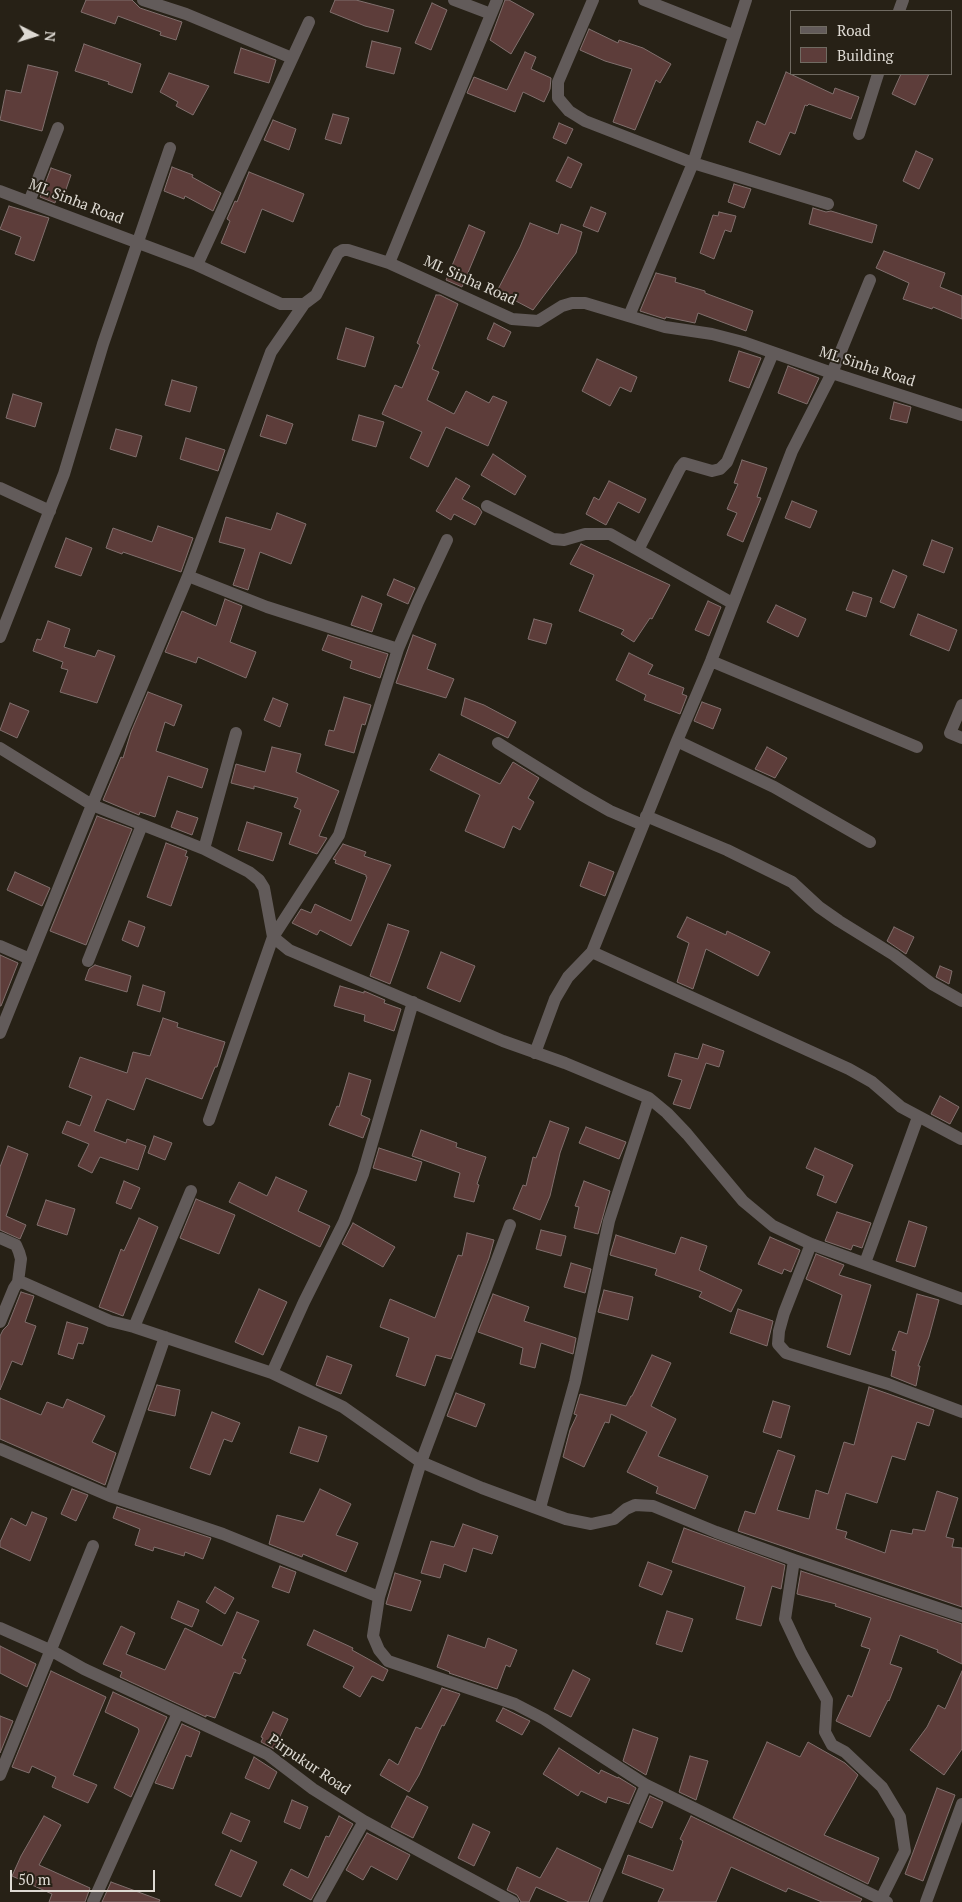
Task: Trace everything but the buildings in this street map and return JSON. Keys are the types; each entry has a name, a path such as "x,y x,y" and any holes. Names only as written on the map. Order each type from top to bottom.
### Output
{"street":[{"path":"142,0 186,14 292,58"},
{"path":"454,0 491,14"},
{"path":"389,263 497,0"},
{"path":"594,0 558,82 558,98 569,111 586,121 693,163 828,204"},
{"path":"644,0 733,35"},
{"path":"629,316 693,163 733,35 746,0"},
{"path":"197,265 309,22"},
{"path":"859,134 878,75"},
{"path":"29,202 58,128"},
{"path":"0,637 64,474 104,344 170,148"},
{"name":"ML Sinha Road","path":"0,191 197,265 281,304 304,304 316,295 338,253 348,250 389,263 512,318 538,321 562,306 572,303 585,303 665,326 712,334 962,415"},
{"path":"536,1053 555,999 568,977 592,952 711,660 792,451 832,373 870,280"},
{"path":"0,1033 92,805 188,576 271,352 304,304"},
{"path":"638,550 684,463 712,470 720,469 727,462 773,353"},
{"path":"0,488 50,511"},
{"path":"487,506 553,538 564,540 585,534 610,534 732,603"},
{"path":"209,1120 273,937 339,835 398,649 447,540"},
{"path":"188,576 267,607 398,649"},
{"path":"711,660 917,747"},
{"path":"962,705 950,732 962,738"},
{"path":"204,849 236,733"},
{"path":"677,741 774,787 870,842"},
{"path":"498,743 610,811 727,850 792,882 819,907 894,954 932,984 962,1001"},
{"path":"0,748 92,805 204,849 249,872 264,888 273,937 289,950 503,1041 648,1098 667,1113 687,1134 744,1201 773,1226 811,1244 865,1262 903,1279 962,1299"},
{"path":"88,961 142,825"},
{"path":"0,946 30,959"},
{"path":"592,952 849,1069 872,1082 901,1107 962,1139"},
{"path":"272,1373 304,1302 344,1222 363,1174 413,1002"},
{"path":"540,1508 574,1382 610,1221 648,1098"},
{"path":"865,1262 918,1117"},
{"path":"134,1327 191,1191"},
{"path":"510,1225 420,1462 379,1597 374,1636 379,1650 388,1661 515,1704 544,1719 646,1785 883,1901 905,1851 900,1817 882,1787 845,1752 832,1745 825,1732 826,1700 785,1619 794,1560"},
{"path":"0,1238 16,1245 21,1259 18,1282 0,1322"},
{"path":"811,1244 784,1313 778,1344 786,1352 888,1384 962,1412"},
{"path":"18,1282 110,1322 134,1327 272,1373 343,1407 420,1462 482,1488 566,1519 591,1524 614,1520 626,1509 636,1505 653,1506 716,1532 794,1560 962,1616"},
{"path":"110,1496 164,1337"},
{"path":"0,1449 110,1496 223,1534 379,1597"},
{"path":"0,1775 94,1546"},
{"name":"Pirpukur Road","path":"0,1628 267,1754 313,1789 364,1821 513,1902"},
{"path":"92,1902 178,1713"},
{"path":"596,1902 646,1785"},
{"path":"926,1902 962,1804"},
{"path":"319,1902 364,1821"}]}
